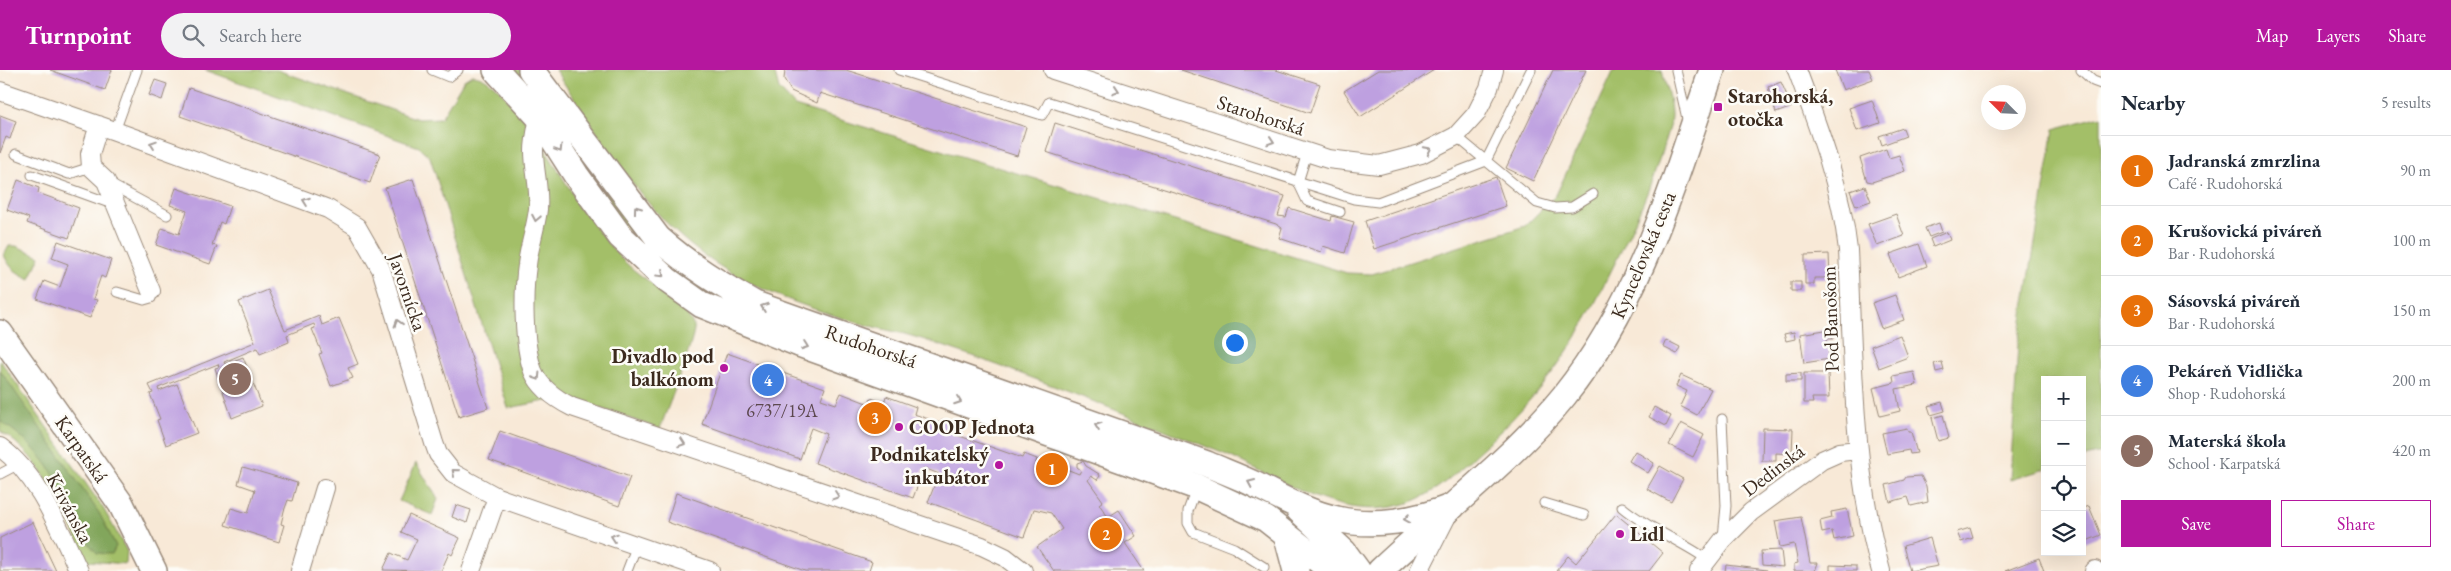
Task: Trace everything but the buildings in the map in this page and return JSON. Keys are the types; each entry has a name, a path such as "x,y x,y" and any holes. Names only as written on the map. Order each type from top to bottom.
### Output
{"street":[{"name":"Rudohorská","path":"496,70 540,118 576,174 620,236 667,280 702,305 790,341 1202,476 1254,484 1294,505 1337,519 1363,522 1430,515 1453,506"},
{"name":"Rudohorská","path":"531,70 658,238 682,260 719,284 755,304 1202,476 1247,509 1266,519 1332,571"},
{"name":"Starohorská","path":"1053,70 1307,153 1328,159 1379,165 1421,154 1456,136 1476,114 1489,88 1494,70"},
{"name":"Kynceľovská cesta","path":"1380,571 1453,506 1538,425 1588,365 1609,333 1645,262 1712,70"},
{"name":"Pod Banošom","path":"1797,70 1818,129 1844,217 1848,250 1857,450 1866,513 1881,571"},
{"name":"Javornícka","path":"0,91 328,209 357,227 381,268 438,454 453,474 496,496 710,571"},
{"path":"540,118 534,152 539,186 538,209 527,265 526,326 528,353 534,373 545,388 558,400 572,407 982,546 1005,557 1022,571"},
{"path":"107,128 90,154 91,167 106,181 151,291"},
{"name":"Karpatská","path":"0,333 121,504 154,571"},
{"name":"Krivánska","path":"0,446 19,464 41,492 79,571"},
{"name":"Dedinská","path":"1703,565 1723,540 1746,517 1822,460 1840,452 1857,450"},
{"path":"300,571 325,488"},
{"path":"471,571 496,496"},
{"name":"Rudohorská","path":"1294,505 1344,552 1358,571"},
{"path":"1419,571 1453,506"},
{"path":"1287,537 1296,571"}],"lane":[{"path":"107,128 137,70"},
{"path":"432,70 450,77 458,70"},
{"path":"899,70 1042,116 1049,102 1298,182 1354,199 1378,202 1486,161 1532,70"},
{"path":"1676,70 1682,107 1691,134"},
{"path":"2080,70 2093,81 2101,84"},
{"path":"1456,136 1537,203 1555,208 1572,207 1593,194"},
{"path":"1307,153 1298,182 1307,201 1340,212"},
{"path":"16,154 69,174 91,167"},
{"path":"32,175 115,205"},
{"path":"106,181 167,215"},
{"path":"118,292 144,300 151,298 151,291"},
{"name":"Dedinská","path":"1722,419 1726,506 1723,540"},
{"path":"0,474 19,464"},
{"path":"1202,476 1188,511 1188,523 1193,532 1234,548 1264,567"},
{"path":"1544,503 1584,515"},
{"name":"Dedinská","path":"1622,507 1646,525 1692,548 1703,565"},
{"path":"627,571 637,544"}],"green space":[{"path":"205,70 277,70 418,119 441,118 464,80 472,75 485,79 515,107 577,200 613,249 634,270 674,301 690,319 694,328 693,334 660,429 568,397 508,408 430,157 419,147"},
{"path":"510,70 523,70 711,289 707,296 687,282 629,231"},
{"path":"555,70 774,70 779,89 795,106 1347,273 1372,274 1525,226 1556,195 1614,70 1662,70 1671,115 1658,164 1634,223 1585,322 1559,363 1512,419 1442,485 1412,502 1377,509 1331,502 1308,494 1222,453 1035,379 922,339 857,323 814,309 746,281 715,263 690,244 646,200 626,175"},
{"path":"2101,116 2101,453 2086,457 2086,376 2041,376 2041,470 2010,480 2018,344 2054,129"},
{"path":"9,246 16,246 40,256 30,279 9,264 4,255"},
{"path":"0,360 103,508 127,551 126,564 88,561 62,507 42,472 16,442 0,431"},
{"path":"0,370 99,513 116,546 112,554 97,553 78,527 51,470 24,439 0,421"},
{"path":"416,463 438,499 432,515 399,501"}],"place":[{"name":"Starohorská, otočka","path":"1718,107"},
{"name":"Divadlo pod balkónom","path":"724,368"},
{"name":"Materská škola","path":"235,379"},
{"name":"Pekáreň Vidlička","path":"768,380"},
{"name":"Sásovská piváreň","path":"875,418"},
{"name":"COOP Jednota","path":"899,427"},
{"name":"Podnikatelský inkubátor","path":"999,465"},
{"name":"Jadranská zmrzlina","path":"1052,469"},
{"name":"Krušovická piváreň","path":"1106,534"},
{"name":"Lidl","path":"1620,534"}]}
